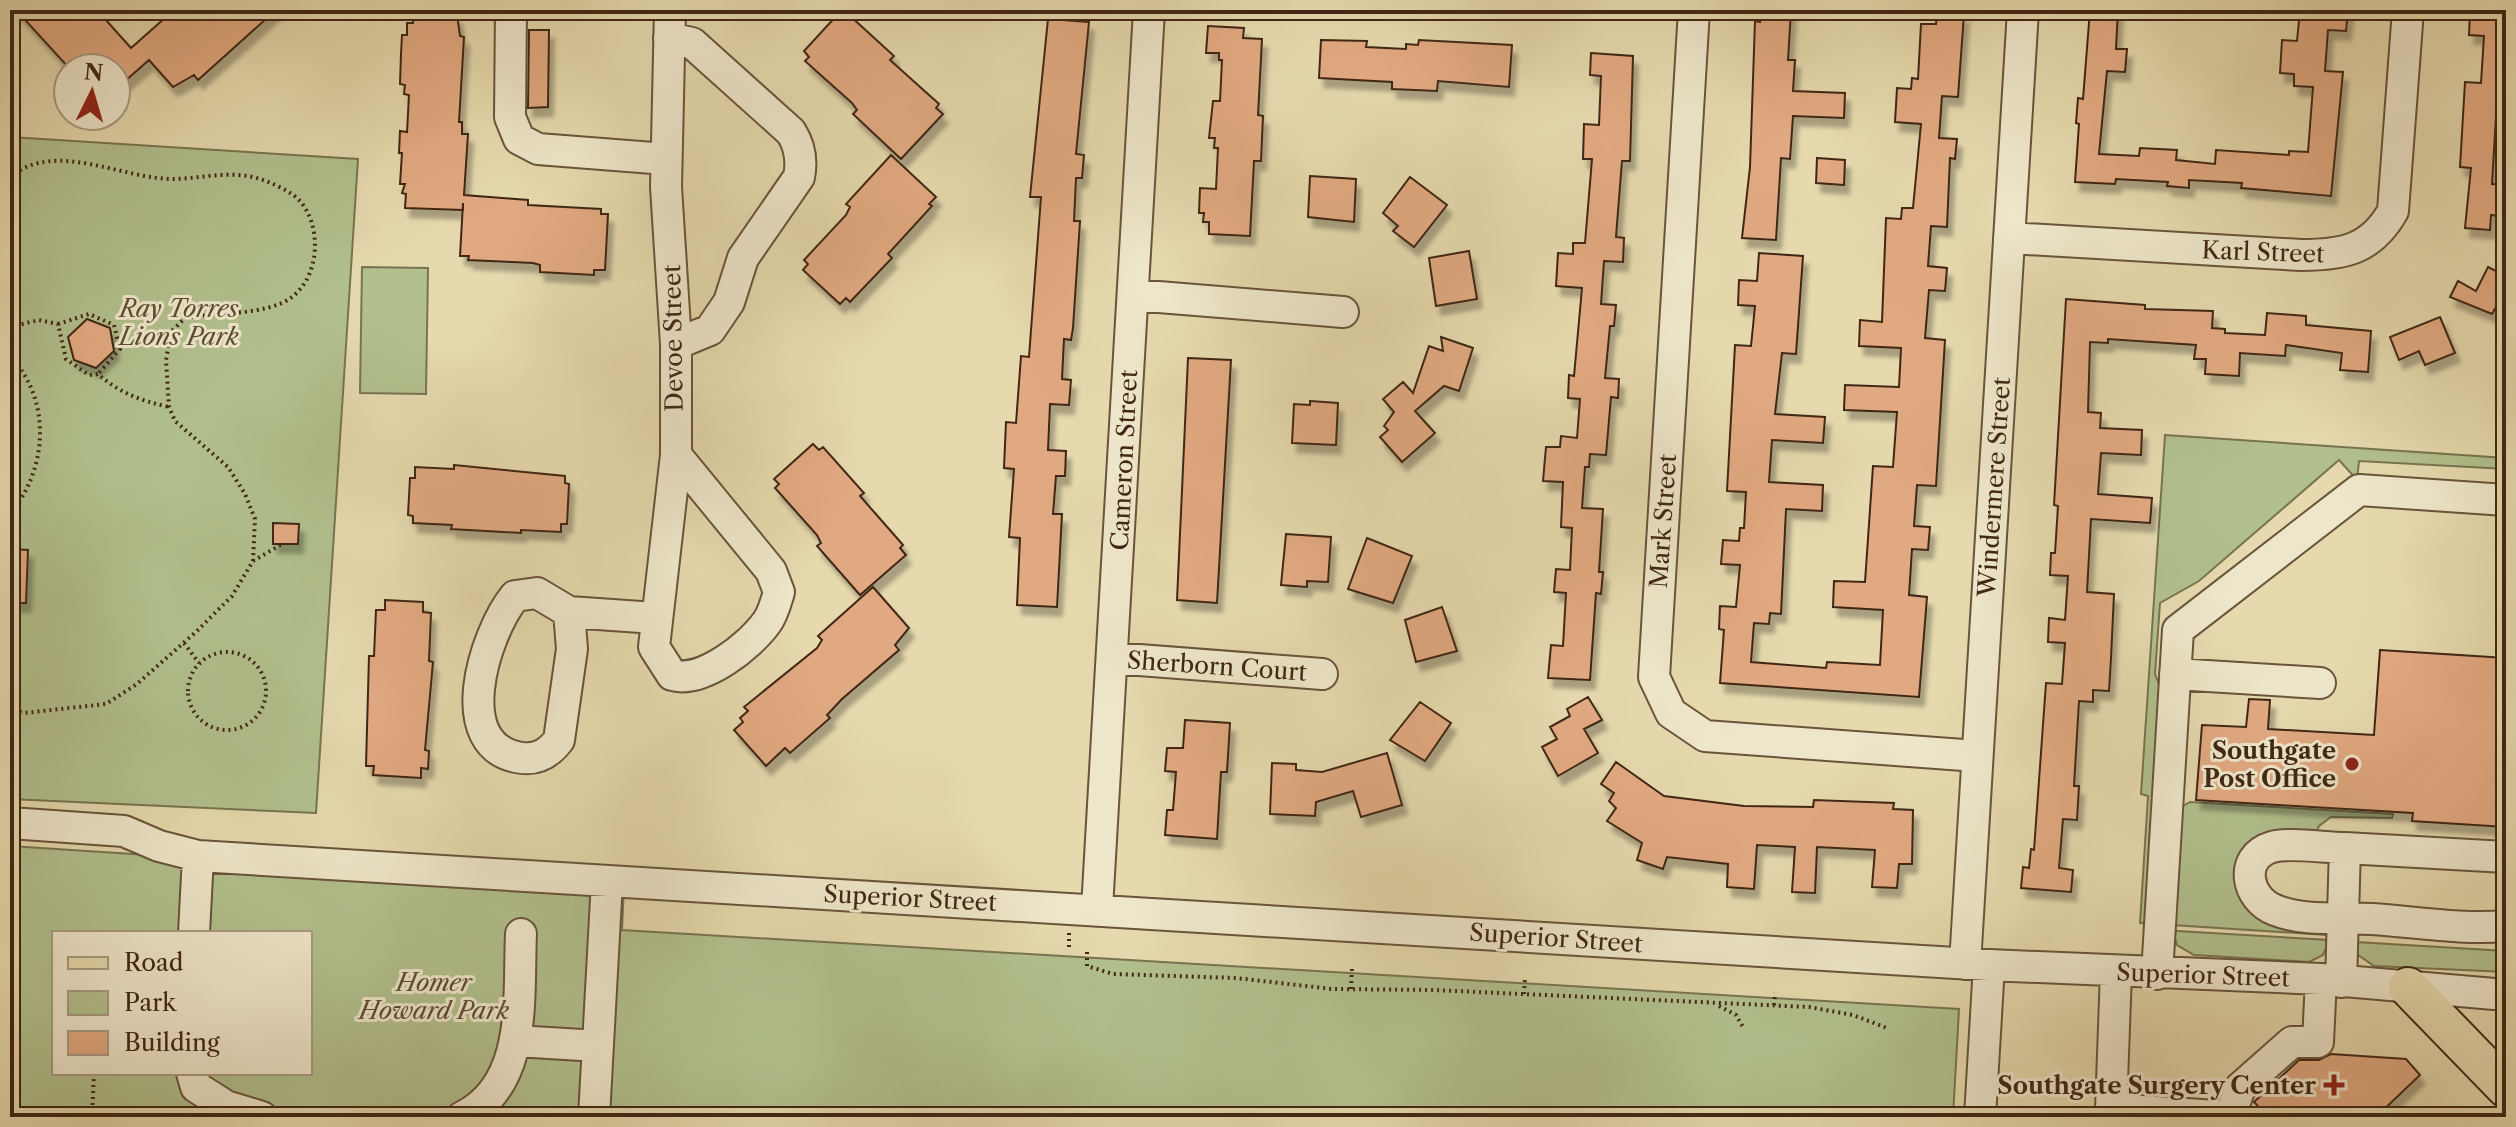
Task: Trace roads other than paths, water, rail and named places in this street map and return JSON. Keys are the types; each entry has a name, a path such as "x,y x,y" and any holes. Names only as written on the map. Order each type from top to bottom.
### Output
{"main road":[{"path":"2408,987 2506,1088"}],"street":[{"path":"511,10 510,117 519,139 538,149 666,159"},
{"name":"Cameron Street","path":"1097,909 1149,10"},
{"name":"Mark Street","path":"1694,10 1654,677 1671,713 1689,729 1705,736 1977,756"},
{"name":"Windermere Street","path":"1980,1117 1977,756 2023,10"},
{"name":"Karl Street","path":"2009,238 2301,255 2334,255 2358,249 2377,234 2393,211 2408,10"},
{"path":"669,24 791,132 798,142 801,167 799,177 743,258 729,302 710,330 676,344"},
{"name":"Devoe Street","path":"669,24 666,159 676,344 676,455 654,647 672,675 679,677 705,673 720,665 767,623 779,592 771,571 676,455"},
{"path":"1134,295 1343,312"},
{"path":"2157,974 2178,630 2359,490 2506,500"},
{"path":"569,612 572,649 559,740 550,751 532,759 508,756 490,747 479,724 482,677 495,626 515,596 537,593 569,612 655,618"},
{"name":"Sherborn Court","path":"1113,658 1322,674"},
{"path":"2175,674 2320,683"},
{"name":"Superior Street","path":"10,823 124,831 159,846 198,856 1977,964 2331,980 2506,995"},
{"path":"2506,857 2273,846 2260,854 2250,881 2250,889 2261,904 2279,912 2506,926"},
{"path":"2116,972 2111,1109 2231,1116 2240,1088 2292,1042 2318,1042 2344,917 2345,848"},
{"path":"194,931 198,856"},
{"path":"594,1117 607,881"},
{"path":"462,1117 502,1081 516,1041 521,934"},
{"path":"516,1041 598,1046"},
{"path":"193,1075 196,1087 226,1106 262,1117"}],"place":[{"name":"Southgate Post Office","path":"2352,764"},
{"name":"Southgate Surgery Center","path":"2334,1085"}],"park label":[{"name":"Ray Torres Lions Park","path":"179,322"},
{"name":"Homer Howard Park","path":"434,996"}]}
